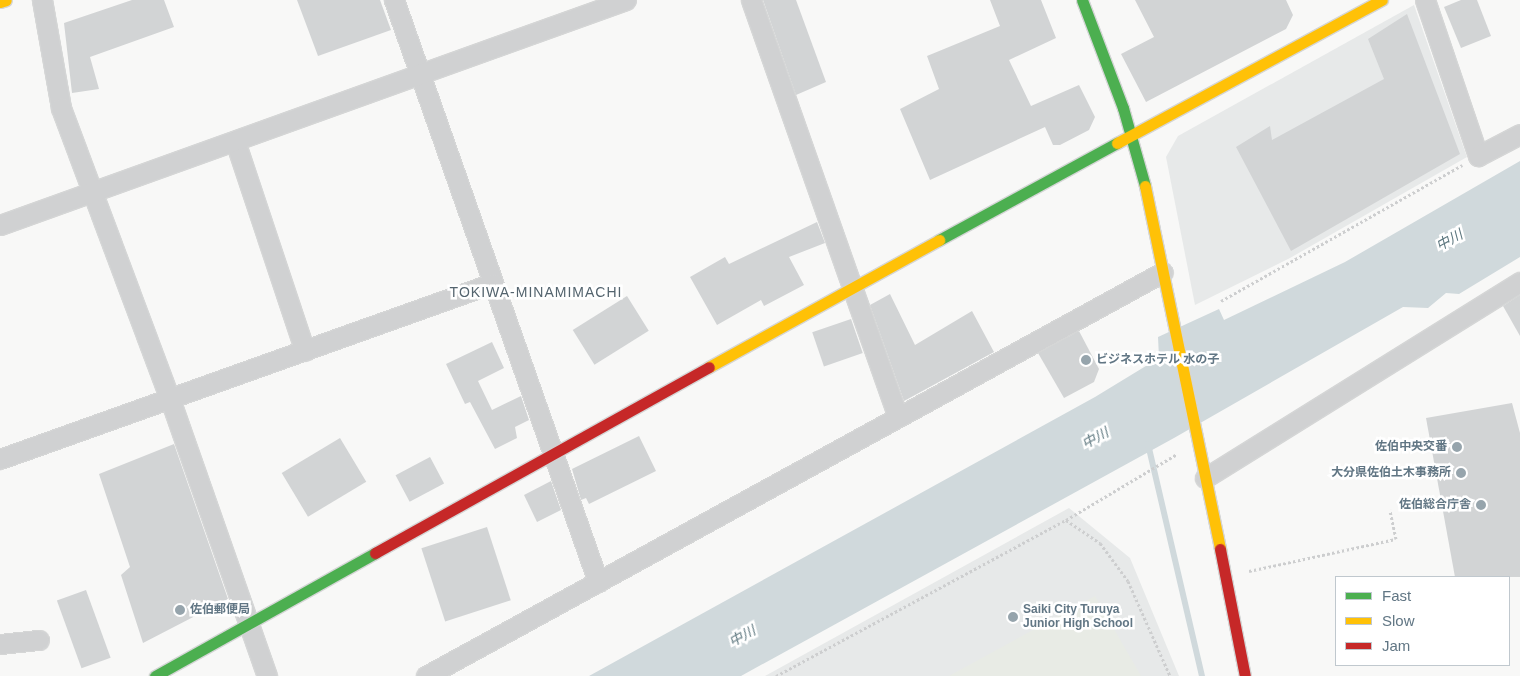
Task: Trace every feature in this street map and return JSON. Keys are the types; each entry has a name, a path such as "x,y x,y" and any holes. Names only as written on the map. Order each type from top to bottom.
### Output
{"main road":[{"path":"0,2 6,0"},
{"path":"1082,0 1132,137 1172,304 1245,676"},
{"path":"155,676 850,288 1382,0"}],"street":[{"path":"42,0 61,108 170,399 267,676"},
{"path":"394,0 598,582"},
{"path":"0,225 626,0"},
{"path":"751,0 850,288 898,417"},
{"path":"1425,0 1478,156 1520,134"},
{"path":"235,140 305,351"},
{"path":"426,676 1163,272"},
{"path":"1205,478 1520,282"},
{"path":"0,459 493,283"},
{"path":"0,644 38,640"}],"path":[{"path":"1221,301 1478,156"},
{"path":"776,676 1066,520 1167,460"},
{"path":"1241,572 1396,539 1390,510"},
{"path":"1066,520 1100,543 1128,581 1170,676"}],"shaded area":[{"path":"1414,5 1467,157 1290,258 1195,305 1166,157 1178,136"},
{"name":"Saiki City Turuya Junior High School","path":"1069,508 1130,558 1179,676 765,676"},
{"path":"1095,596 1141,676 949,676"}],"water":[{"name":"中川","path":"1520,161 1520,257 1459,294 1446,293 1428,308 1403,307 1174,438 741,676 589,676 1095,397 1159,358 1158,337 1219,309 1224,320 1345,262"}],"building":[{"path":"132,0 164,0 174,27 90,57 99,89 72,93 64,23"},
{"path":"297,0 380,0 391,30 318,56"},
{"path":"763,0 796,0 826,82 796,95"},
{"path":"990,0 1041,0 1056,38 1009,60 1031,106 1079,85 1095,117 1089,130 1060,145 1053,145 1045,127 930,180 900,109 939,89 927,56 1000,26"},
{"path":"1135,0 1286,0 1293,15 1286,29 1146,102 1121,54 1154,37"},
{"path":"1461,0 1477,0 1491,36 1461,48 1444,7"},
{"path":"1407,14 1460,154 1291,251 1236,147 1270,126 1272,140 1384,79 1368,39"},
{"path":"817,222 825,243 789,257 804,285 764,306 761,300 717,325 690,277 725,257 729,264"},
{"path":"890,294 915,345 972,311 994,352 904,401 870,305"},
{"path":"1520,295 1520,336 1503,306"},
{"path":"627,296 649,331 594,365 573,330"},
{"path":"851,319 863,353 824,366 812,332"},
{"path":"1079,331 1099,369 1094,382 1064,398 1038,353"},
{"path":"492,342 504,368 478,381 492,410 521,396 529,420 515,427 517,438 495,449 470,402 465,404 446,364"},
{"name":"佐伯総合庁舎","path":"1512,403 1520,433 1520,577 1455,576 1426,418"},
{"path":"639,436 656,471 589,504 586,498 581,500 572,469"},
{"path":"340,438 366,482 308,517 282,473"},
{"path":"174,444 228,599 143,643 121,575 130,567 99,474"},
{"path":"430,457 444,483 410,502 396,475"},
{"path":"551,481 561,510 537,522 524,495"},
{"path":"487,527 511,600 445,622 421,548"},
{"path":"86,590 111,658 81,668 57,601"}],"waterway":[{"path":"1148,444 1202,676"}],"traffic: fast":[{"path":"1082,0 1123,108 1145,186"},
{"path":"939,240 1117,143"},
{"path":"155,676 375,553"}],"traffic: slow":[{"path":"0,2 6,0"},
{"path":"1117,143 1382,0"},
{"path":"1145,186 1220,549"},
{"path":"709,367 939,240"}],"traffic: jam":[{"path":"375,553 709,367"},
{"path":"1220,549 1245,676"}],"place":[{"name":"ビジネスホテル 水の子","path":"1086,360"},
{"name":"佐伯中央交番","path":"1457,447"},
{"name":"大分県佐伯土木事務所","path":"1461,473"},
{"name":"佐伯総合庁舎","path":"1481,505"},
{"name":"佐伯郵便局","path":"180,610"},
{"name":"Saiki City Turuya Junior High School","path":"1013,617"}],"district":[{"name":"TOKIWA-MINAMIMACHI","path":"536,292"}]}
